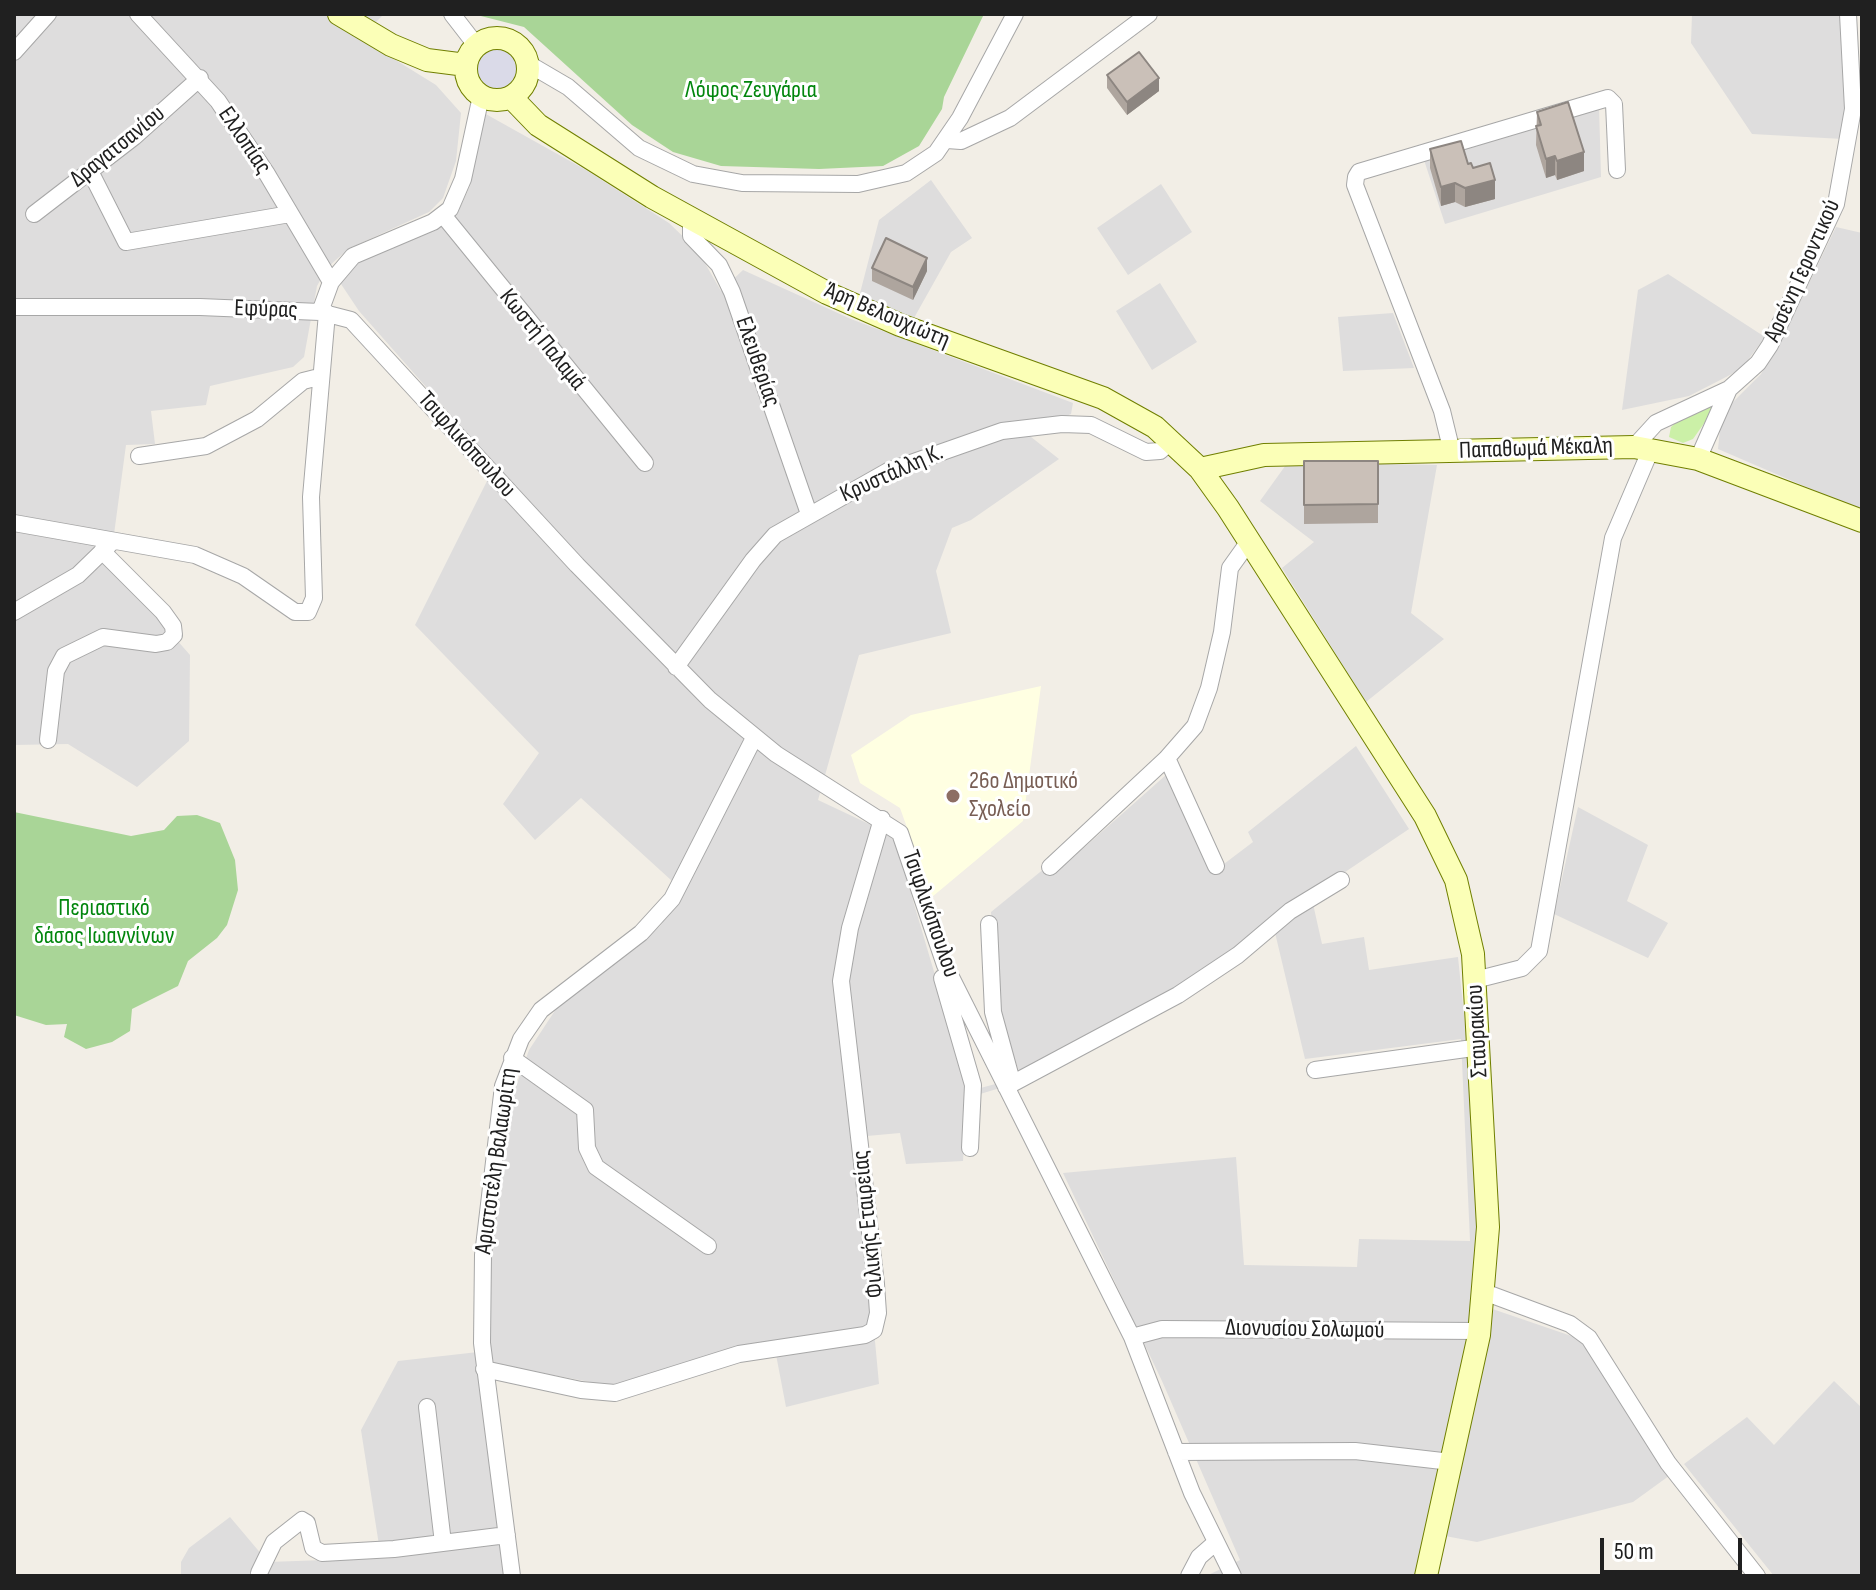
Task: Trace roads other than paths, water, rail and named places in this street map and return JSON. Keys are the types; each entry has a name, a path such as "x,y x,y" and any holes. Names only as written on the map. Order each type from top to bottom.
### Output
{"street":[{"path":"14,52 48,14"},
{"name":"Ελλοπίας","path":"138,14 200,78 244,138 331,282"},
{"path":"339,14 419,57 471,55 490,38 507,39 520,48 527,63 526,79 511,97 495,100 481,96 467,79 471,55 452,14"},
{"path":"527,63 568,87 639,148 667,164 716,180 783,184 871,182 913,169 947,140 1015,14"},
{"path":"947,140 961,141 1010,118 1149,14"},
{"name":"Αρσένη Γεροντικού","path":"1698,459 1729,389 1751,371 1770,345 1836,204 1853,109 1848,14"},
{"name":"Δραγατσανίου","path":"34,214 200,78"},
{"path":"443,215 459,190 481,96"},
{"name":"Άρη Βελουχιώτη","path":"511,97 538,125 691,220 857,306 1111,402 1141,417 1200,469 1250,540"},
{"path":"1452,452 1442,411 1355,185 1356,177 1359,172 1608,98 1614,104 1617,170"},
{"path":"90,171 126,242 290,214"},
{"name":"Εφύρας","path":"14,307 200,307 324,313 331,282 344,264 363,249 443,215"},
{"name":"Κωστή Παλαμά","path":"443,215 645,463"},
{"name":"Ελευθερίας","path":"691,220 691,236 719,265 732,292 809,514"},
{"path":"17,528 108,545 195,555 243,576 295,612 308,612 314,598 311,524 324,313"},
{"name":"Τσιφλικόπουλου","path":"324,313 351,320 361,328 446,425 676,667 754,738 900,833 907,846 940,953 1132,1337 1176,1452 1215,1543 1233,1576"},
{"path":"139,456 206,446 257,419 303,381 319,377"},
{"path":"1475,980 1522,968 1539,951 1613,538 1643,448 1656,423 1729,389"},
{"name":"Κρυστάλλη Κ.","path":"676,667 762,548 809,514 888,471 1002,431 1081,424 1100,428 1137,449 1151,453 1160,451 1171,441"},
{"name":"Παπαθωμά Μέκαλη","path":"1200,469 1264,455 1643,448 1698,459 1862,521"},
{"path":"1050,867 1167,758 1192,730 1201,712 1222,632 1230,568 1250,540"},
{"name":"Σταυρακίου","path":"1250,540 1425,816 1463,903 1475,980 1488,1227 1480,1331 1426,1576"},
{"path":"14,612 78,575 108,545"},
{"path":"48,740 56,671 64,656 103,637 156,644 167,642 174,635 173,626 163,612 108,545"},
{"name":"Αριστοτέλη Βαλαωρίτη","path":"512,1576 484,1369 482,1291 486,1220 503,1086 512,1058 533,1020 551,1000 641,933 663,912 754,738"},
{"path":"1167,758 1216,866"},
{"name":"Φιλικής Εταιρείας","path":"484,1369 581,1390 615,1393 739,1354 865,1335 874,1330 878,1313 876,1284 841,981 850,928 882,819"},
{"path":"1006,1087 1178,995 1228,962 1290,911 1341,880"},
{"path":"989,924 993,1012 1010,1074 1006,1087"},
{"path":"940,953 941,974 973,1085 970,1148"},
{"path":"1315,1070 1480,1047"},
{"path":"512,1058 585,1110 587,1148 596,1167 708,1246"},
{"path":"1484,1292 1570,1324 1589,1338 1668,1463 1757,1576"},
{"name":"Διονυσίου Σολωμού","path":"1132,1337 1162,1329 1480,1331"},
{"path":"427,1407 443,1543"},
{"path":"1176,1452 1355,1451 1451,1462"},
{"path":"259,1573 274,1542 302,1520 307,1523 313,1548 318,1552 507,1535"},
{"path":"1189,1576 1199,1557 1215,1543"}],"place":[{"name":"26ο Δημοτικό Σχολείο","path":"953,796"}],"park label":[{"name":"Λόφος Ζευγάρια","path":"751,91"},
{"name":"Περιαστικό δάσος Ιωαννίνων","path":"104,923"}]}
